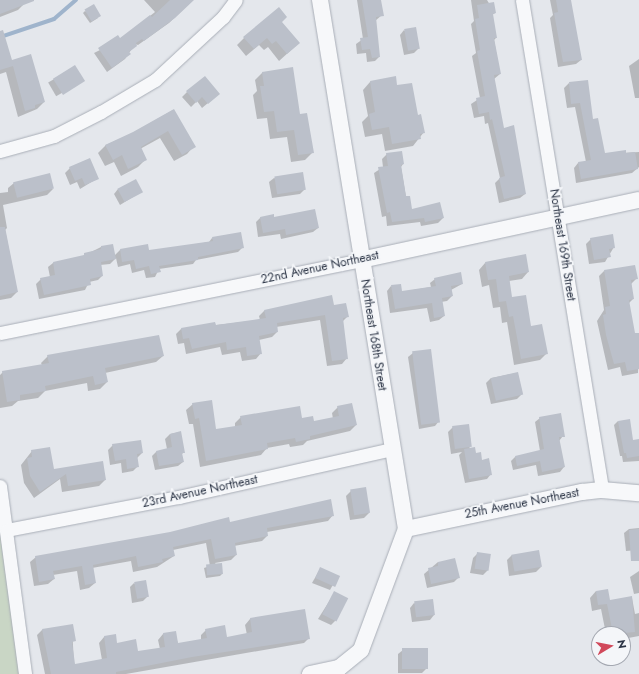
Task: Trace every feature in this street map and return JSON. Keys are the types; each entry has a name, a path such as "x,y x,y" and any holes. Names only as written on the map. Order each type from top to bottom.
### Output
{"street":[{"path":"0,151 54,136 101,112 155,80 223,17 236,0"},
{"name":"Northeast 168th Street","path":"320,0 361,260 406,529"},
{"name":"Northeast 169th Street","path":"522,0 602,490"},
{"name":"22nd Avenue Northeast","path":"0,333 361,260 639,200"},
{"name":"23rd Avenue Northeast","path":"7,530 178,497 392,449"},
{"path":"0,486 25,674"},
{"name":"25th Avenue Northeast","path":"406,529 491,510 602,490 639,493"},
{"path":"310,674 330,672 339,668 351,660 361,650 406,529"}],"green space":[{"path":"0,531 19,674 0,674"}],"building":[{"path":"0,0 34,0 34,1 0,14"},
{"path":"170,0 194,0 175,18 144,41 142,39 136,43 137,46 129,52 131,54 112,68 98,48 118,35 120,38 150,15 152,17"},
{"path":"362,0 381,0 384,16 376,17 380,57 372,58 370,49 362,50 360,38 368,37"},
{"path":"556,0 571,0 582,60 563,62 554,13 558,12"},
{"path":"494,2 496,13 493,14 497,38 494,38 501,74 494,75 504,128 514,125 526,194 504,199 499,178 505,176 492,119 490,120 489,112 479,114 476,98 485,96 477,51 480,50 475,19 479,18 477,5"},
{"path":"94,4 101,16 91,22 84,10"},
{"path":"279,7 287,17 282,22 300,43 287,54 276,41 272,44 267,38 254,49 243,37"},
{"path":"416,27 420,49 408,51 404,29"},
{"path":"3,30 12,60 31,54 45,102 35,105 35,108 25,111 13,66 0,70 0,31"},
{"path":"75,65 85,81 63,95 53,79"},
{"path":"293,67 300,114 307,113 314,153 298,155 294,130 277,132 274,111 264,112 260,86 264,86 262,72"},
{"path":"205,76 220,94 208,104 202,97 196,103 186,91"},
{"path":"396,76 397,85 412,83 418,115 421,114 425,133 420,134 421,139 392,144 389,127 372,130 369,114 375,112 370,81"},
{"path":"588,80 593,119 598,118 605,153 626,150 626,153 635,152 638,169 581,179 578,162 591,160 580,103 571,104 569,82"},
{"path":"174,109 196,147 182,155 168,131 141,147 147,160 128,169 122,155 113,160 105,145 133,132"},
{"path":"402,151 404,164 401,165 406,196 410,196 412,209 440,202 444,218 425,222 424,218 392,222 390,212 387,213 378,167 388,166 386,153"},
{"path":"90,158 99,179 85,185 82,178 75,181 69,167"},
{"path":"303,172 306,190 277,194 274,177"},
{"path":"50,173 54,189 17,198 13,182"},
{"path":"136,179 143,192 125,202 117,189"},
{"path":"315,209 319,228 286,235 285,229 263,233 260,217 274,214 274,217"},
{"path":"0,227 5,227 18,292 0,296"},
{"path":"241,232 244,248 198,257 198,260 159,266 161,272 151,274 149,266 136,269 134,260 122,262 120,249 148,244 149,250 213,241 212,237"},
{"path":"613,234 615,248 609,249 611,257 594,260 590,238"},
{"path":"113,244 116,259 101,262 103,276 90,279 91,285 44,295 40,278 55,275 53,262 84,255 84,253 101,249 101,246"},
{"path":"526,254 529,272 509,276 512,297 526,295 531,326 542,324 548,354 521,359 513,316 509,317 506,301 499,302 496,279 488,280 485,262"},
{"path":"635,265 638,279 631,280 634,299 629,300 635,333 639,333 639,369 627,371 625,362 614,364 606,335 603,315 606,314 605,307 610,306 604,270"},
{"path":"461,272 463,284 451,286 453,296 442,298 445,316 434,318 432,303 395,309 391,285 401,284 402,291 436,286 434,278"},
{"path":"332,295 334,305 346,303 349,317 343,318 348,359 332,361 325,315 277,323 278,332 259,336 262,354 247,356 246,347 227,350 226,342 192,349 189,338 183,339 181,328 215,322 216,325 266,318 264,310"},
{"path":"159,335 164,356 105,368 108,382 95,385 93,376 45,386 46,391 20,395 20,400 7,402 2,371 49,363 47,355"},
{"path":"431,349 440,422 421,425 412,351"},
{"path":"518,372 523,394 496,401 491,378"},
{"path":"212,400 216,429 242,425 240,416 300,406 302,418 313,416 314,421 339,416 337,406 352,403 357,425 310,436 310,439 296,442 295,438 267,443 268,449 206,461 199,418 195,419 192,403"},
{"path":"561,413 565,437 559,437 565,467 542,472 540,461 517,466 515,456 544,449 539,417"},
{"path":"630,419 633,440 639,439 639,456 627,458 626,453 624,453 618,421"},
{"path":"469,424 472,447 455,449 452,426"},
{"path":"181,431 185,453 182,453 184,462 159,466 156,451 172,447 170,434"},
{"path":"141,440 143,453 137,454 139,467 127,469 126,459 115,461 112,444"},
{"path":"50,447 54,469 103,461 106,480 68,486 66,474 40,492 30,476 27,458 32,457 31,450"},
{"path":"475,447 476,453 481,452 482,460 489,458 492,475 469,479 464,449"},
{"path":"366,487 370,513 354,515 350,490"},
{"path":"331,499 334,516 267,528 268,536 235,543 237,555 215,559 211,539 173,547 175,556 162,559 163,562 138,567 136,556 93,565 96,583 85,585 82,566 53,571 55,579 39,582 35,556 170,532 229,517 230,522"},
{"path":"639,529 639,561 631,561 629,530"},
{"path":"539,550 542,567 514,572 511,555"},
{"path":"477,552 491,554 488,571 475,569"},
{"path":"455,558 460,578 431,584 428,568 438,566 438,562"},
{"path":"222,563 223,574 207,575 206,564"},
{"path":"320,567 340,576 335,587 315,578"},
{"path":"146,580 149,597 137,599 134,582"},
{"path":"608,589 610,600 632,596 635,632 631,632 631,626 611,626 607,604 598,605 596,591"},
{"path":"334,591 348,598 336,621 322,614"},
{"path":"433,599 435,615 416,617 414,601"},
{"path":"305,609 310,639 192,657 116,672 116,674 51,674 42,629 73,624 76,641 72,642 75,664 107,658 104,636 116,634 117,643 136,639 138,651 165,647 163,633 176,631 178,643 207,638 205,629 225,625 227,637 252,632 250,618"},
{"path":"402,648 428,648 428,669 402,669"}],"waterway":[{"path":"0,37 54,19 76,0"}]}
